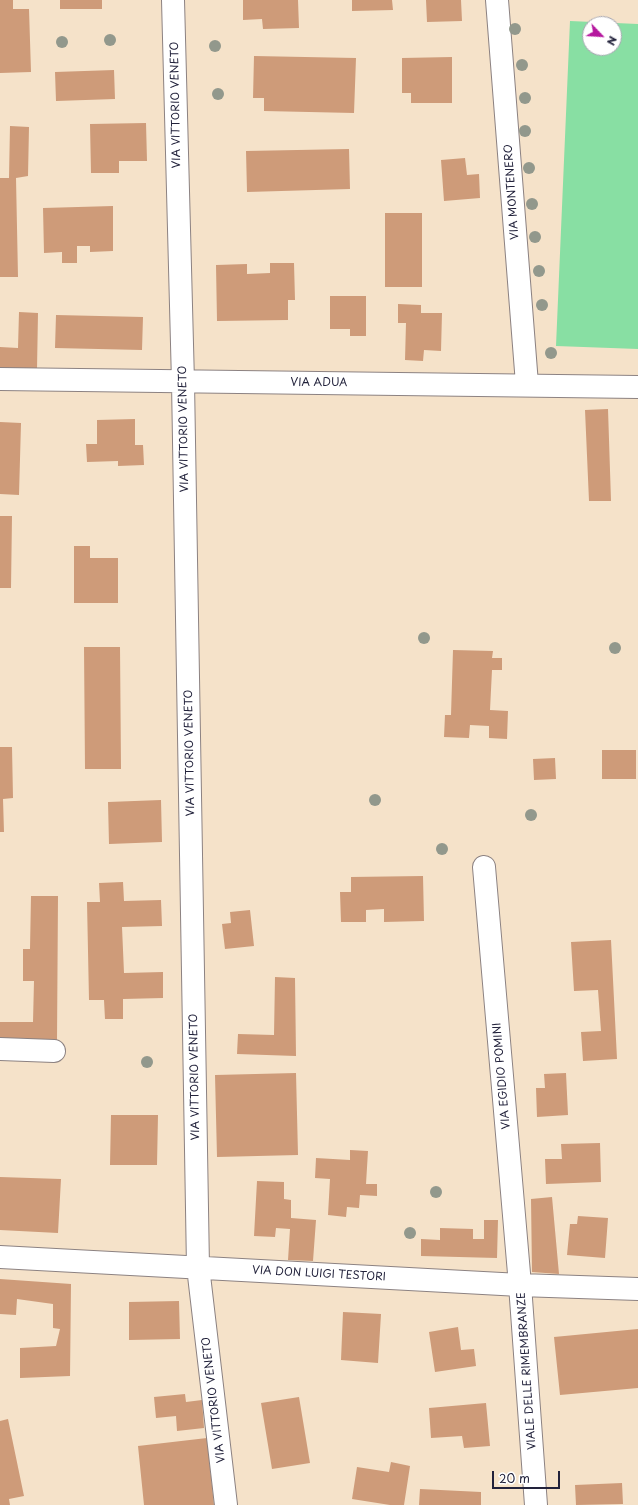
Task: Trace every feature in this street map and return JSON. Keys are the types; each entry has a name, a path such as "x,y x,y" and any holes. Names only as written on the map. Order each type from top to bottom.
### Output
{"street":[{"name":"VIA VITTORIO VENETO","path":"173,0 183,382 198,1267 226,1505"},
{"name":"VIA MONTENERO","path":"497,0 526,384"},
{"name":"VIA ADUA","path":"0,379 183,382 526,384 638,387"},
{"name":"VIA EGIDIO POMINI","path":"484,867 520,1285"},
{"path":"0,1049 54,1051"},
{"name":"VIA DON LUIGI TESTORI","path":"0,1257 520,1285 638,1289"},
{"name":"VIALE DELLE RIMEMBRANZE","path":"520,1285 536,1505"}],"green space":[{"path":"570,21 582,22 582,56 622,56 622,23 638,24 638,349 556,346"}],"building":[{"path":"0,0 13,0 13,9 29,9 31,72 0,73"},
{"path":"60,0 102,0 102,9 60,9"},
{"path":"243,0 298,0 299,28 263,29 262,19 243,20"},
{"path":"352,0 392,0 393,10 352,11"},
{"path":"426,0 461,0 462,21 427,22"},
{"path":"254,56 356,58 354,113 264,111 264,98 253,98"},
{"path":"452,57 452,103 411,103 411,93 402,93 402,58"},
{"path":"114,70 115,99 56,101 55,72"},
{"path":"146,123 147,161 119,161 119,173 91,173 90,124"},
{"path":"10,126 29,127 28,176 16,178 18,277 0,277 0,178 9,178"},
{"path":"349,149 350,189 247,192 246,151"},
{"path":"465,158 467,175 479,174 480,198 444,201 441,160"},
{"path":"113,206 113,251 90,252 90,246 77,246 77,263 62,263 62,252 44,253 43,208"},
{"path":"385,213 422,213 422,287 385,287"},
{"path":"270,263 294,263 295,300 288,300 288,320 217,321 216,265 247,264 247,274 270,273"},
{"path":"330,296 366,296 366,336 350,336 350,329 330,329"},
{"path":"398,304 421,305 421,313 442,313 441,351 424,350 423,361 405,360 406,323 398,323"},
{"path":"19,312 38,313 37,369 0,368 0,347 18,348"},
{"path":"56,315 143,317 142,350 55,348"},
{"path":"608,409 611,501 589,501 585,410"},
{"path":"135,419 135,445 143,445 144,465 118,466 118,461 87,462 86,444 97,444 97,420"},
{"path":"0,422 21,423 19,495 0,494"},
{"path":"0,516 12,516 11,588 0,588"},
{"path":"74,546 90,546 90,558 118,558 118,603 74,603"},
{"path":"84,647 120,647 121,769 85,769"},
{"path":"453,650 493,651 492,658 502,658 502,670 492,670 490,710 508,711 507,739 489,738 489,726 470,725 469,738 444,737 445,715 451,715"},
{"path":"0,747 12,747 13,798 3,799 4,832 0,832"},
{"path":"602,750 636,750 636,779 602,779"},
{"path":"555,758 556,779 534,780 533,759"},
{"path":"161,800 162,842 109,844 108,802"},
{"path":"423,876 424,921 384,922 384,909 366,910 366,922 341,922 340,892 351,892 351,877"},
{"path":"123,882 124,901 161,900 162,926 122,927 124,973 163,972 163,998 123,999 123,1019 105,1019 104,1000 89,1000 87,902 100,902 99,883"},
{"path":"31,896 58,896 57,1040 0,1040 0,1022 33,1022 34,981 23,981 23,949 30,949"},
{"path":"250,910 254,946 225,949 222,924 231,923 230,912"},
{"path":"611,940 617,1059 583,1061 581,1032 601,1031 598,990 574,991 571,942"},
{"path":"275,977 295,978 296,1056 237,1054 238,1034 274,1035"},
{"path":"296,1073 298,1155 217,1157 215,1075"},
{"path":"566,1073 568,1115 537,1117 536,1088 545,1088 544,1074"},
{"path":"111,1115 158,1115 157,1165 110,1165"},
{"path":"600,1143 601,1182 546,1184 545,1159 562,1159 561,1144"},
{"path":"350,1150 368,1151 366,1184 377,1184 377,1196 360,1195 359,1208 347,1207 346,1217 328,1215 330,1179 315,1178 316,1158 350,1160"},
{"path":"0,1177 61,1179 58,1233 0,1230"},
{"path":"257,1181 284,1182 284,1199 291,1200 291,1218 316,1220 313,1261 288,1260 290,1229 276,1228 275,1237 254,1236"},
{"path":"552,1197 559,1274 532,1272 531,1199"},
{"path":"578,1216 608,1218 605,1258 567,1255 570,1224 577,1224"},
{"path":"484,1220 498,1220 497,1258 421,1256 421,1239 440,1240 440,1228 473,1229 473,1239 484,1239"},
{"path":"0,1279 71,1284 70,1376 20,1378 20,1348 56,1346 60,1329 53,1328 53,1304 17,1299 16,1315 0,1314"},
{"path":"179,1301 180,1339 129,1340 129,1302"},
{"path":"343,1312 381,1314 378,1363 341,1360"},
{"path":"458,1327 461,1350 474,1349 476,1366 435,1372 429,1332"},
{"path":"638,1329 638,1388 560,1395 554,1337"},
{"path":"185,1394 186,1402 202,1400 204,1428 177,1431 176,1416 156,1418 154,1397"},
{"path":"299,1397 310,1463 272,1469 261,1403"},
{"path":"486,1403 490,1446 464,1448 462,1436 431,1438 429,1408"},
{"path":"8,1419 24,1496 9,1499 10,1505 0,1505 0,1421"},
{"path":"207,1438 214,1505 144,1505 138,1446"},
{"path":"391,1462 410,1466 404,1505 390,1505 352,1499 357,1467 389,1472"},
{"path":"622,1483 623,1504 576,1505 575,1485"},
{"path":"420,1489 481,1492 481,1505 419,1505"}]}
